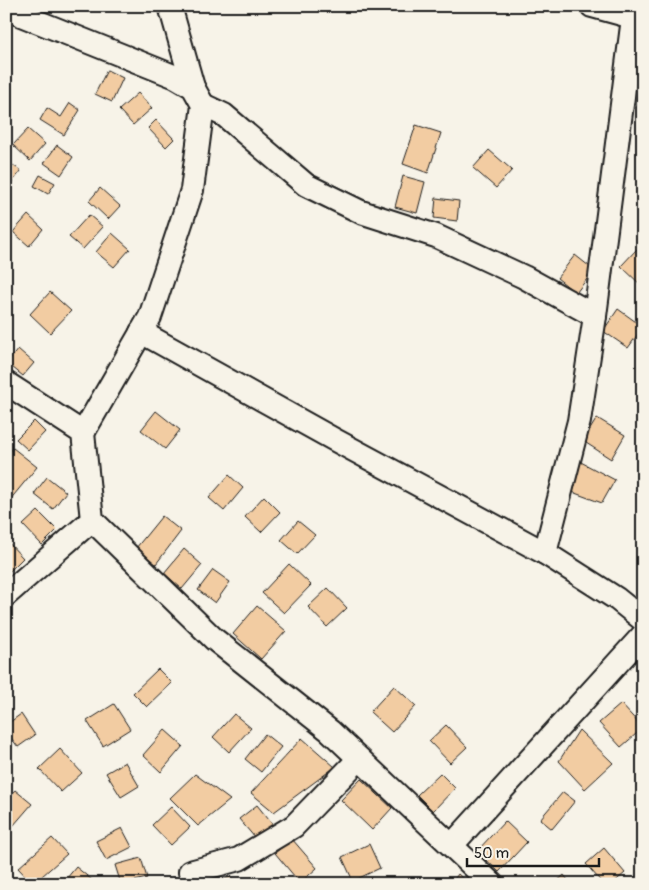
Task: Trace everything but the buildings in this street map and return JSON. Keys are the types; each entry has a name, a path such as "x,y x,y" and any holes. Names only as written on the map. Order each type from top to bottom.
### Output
{"street":[{"path":"170,6 198,96 192,190 150,317 84,433 92,520 214,638 330,731 492,884"},
{"path":"545,554 579,421 638,19 592,6"},
{"path":"6,9 176,77 306,185 361,212 436,236 524,277 594,316"},
{"path":"141,332 545,554 617,598 643,620"},
{"path":"6,383 84,433"},
{"path":"6,595 92,520"},
{"path":"452,845 643,636"},
{"path":"190,872 239,859 294,826 359,759"}]}
